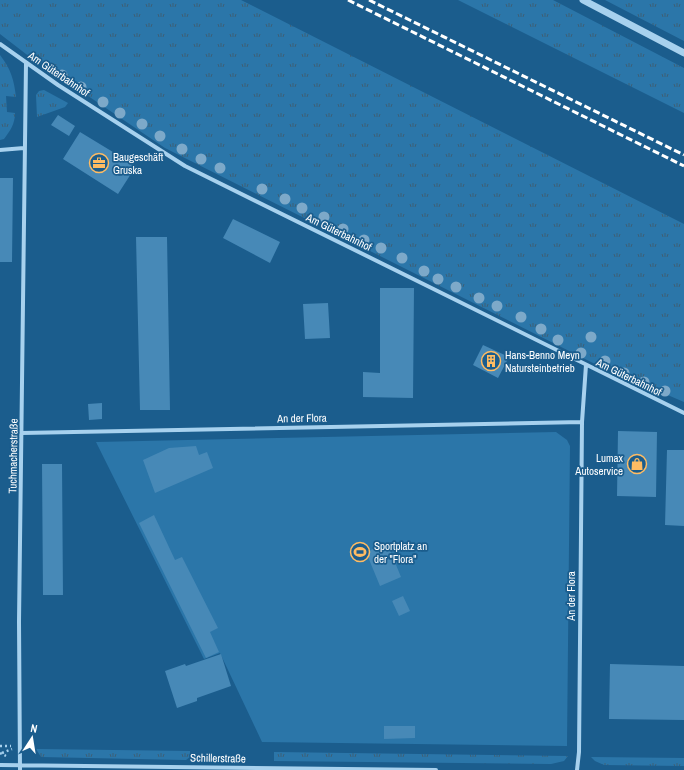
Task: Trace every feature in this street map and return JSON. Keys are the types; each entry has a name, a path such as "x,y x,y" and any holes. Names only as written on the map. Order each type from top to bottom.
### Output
{"street":[{"path":"584,0 684,53"},
{"name":"Am Güterbahnhof","path":"0,44 26,63 185,166 684,414"},
{"name":"Tuchmacherstraße","path":"20,768 24,148 26,63"},
{"path":"0,150 24,148"},
{"name":"An der Flora","path":"577,770 579,752 582,422 586,365"},
{"name":"An der Flora","path":"22,433 582,422"},
{"name":"Schillerstraße","path":"0,765 20,768 436,770"}],"green space":[{"path":"0,0 241,0 684,224 684,402 593,363 165,148 26,54 0,34"},
{"path":"458,0 553,0 684,68 684,113"},
{"path":"605,0 684,0 684,41"},
{"path":"0,55 7,65 11,75 16,97 6,96 7,112 15,113 15,117 8,133 4,139 0,140"},
{"path":"44,90 68,103 65,107 37,117 36,95 39,91"},
{"name":"Sportplatz an der \"Flora\"","path":"556,432 567,440 570,446 567,746 262,742 220,653 204,659 96,442"},
{"path":"36,749 190,751 190,757 186,760 41,757"},
{"path":"274,752 568,756 564,761 551,764 274,761"},
{"path":"591,757 684,758 684,766 604,765 595,761"}],"building":[{"path":"58,115 75,126 69,136 51,125"},
{"name":"Baugeschäft Gruska","path":"80,132 136,166 118,194 63,159"},
{"path":"0,178 13,178 12,262 0,262"},
{"path":"233,219 280,242 270,263 223,238"},
{"path":"136,237 167,237 170,410 140,410"},
{"path":"380,288 414,288 413,398 363,397 363,372 380,373"},
{"path":"328,303 330,338 305,339 303,304"},
{"name":"Hans-Benno Meyn Natursteinbetrieb","path":"483,345 509,357 498,378 473,365"},
{"path":"102,403 102,419 89,420 88,404"},
{"name":"Lumax Autoservice","path":"618,431 657,432 656,497 617,496"},
{"path":"196,446 199,455 207,452 213,468 155,493 143,460 169,448"},
{"path":"667,450 684,450 684,526 665,525"},
{"path":"42,464 62,464 63,595 43,595"},
{"path":"154,515 175,560 182,557 218,628 210,632 219,652 206,658 139,523"},
{"path":"387,543 401,577 380,586 366,552"},
{"path":"403,596 410,611 399,616 392,601"},
{"path":"221,654 231,686 197,698 197,701 177,708 165,671 185,664 186,666"},
{"path":"610,664 684,666 684,720 609,719"},
{"path":"384,726 415,726 415,738 384,739"}],"railway":[{"path":"348,0 684,166"},
{"path":"369,0 684,155"}],"place":[{"name":"Baugeschäft Gruska","path":"99,163"},
{"name":"Hans-Benno Meyn Natursteinbetrieb","path":"491,361"},
{"name":"Lumax Autoservice","path":"637,464"},
{"name":"Sportplatz an der \"Flora\"","path":"360,552"}]}
